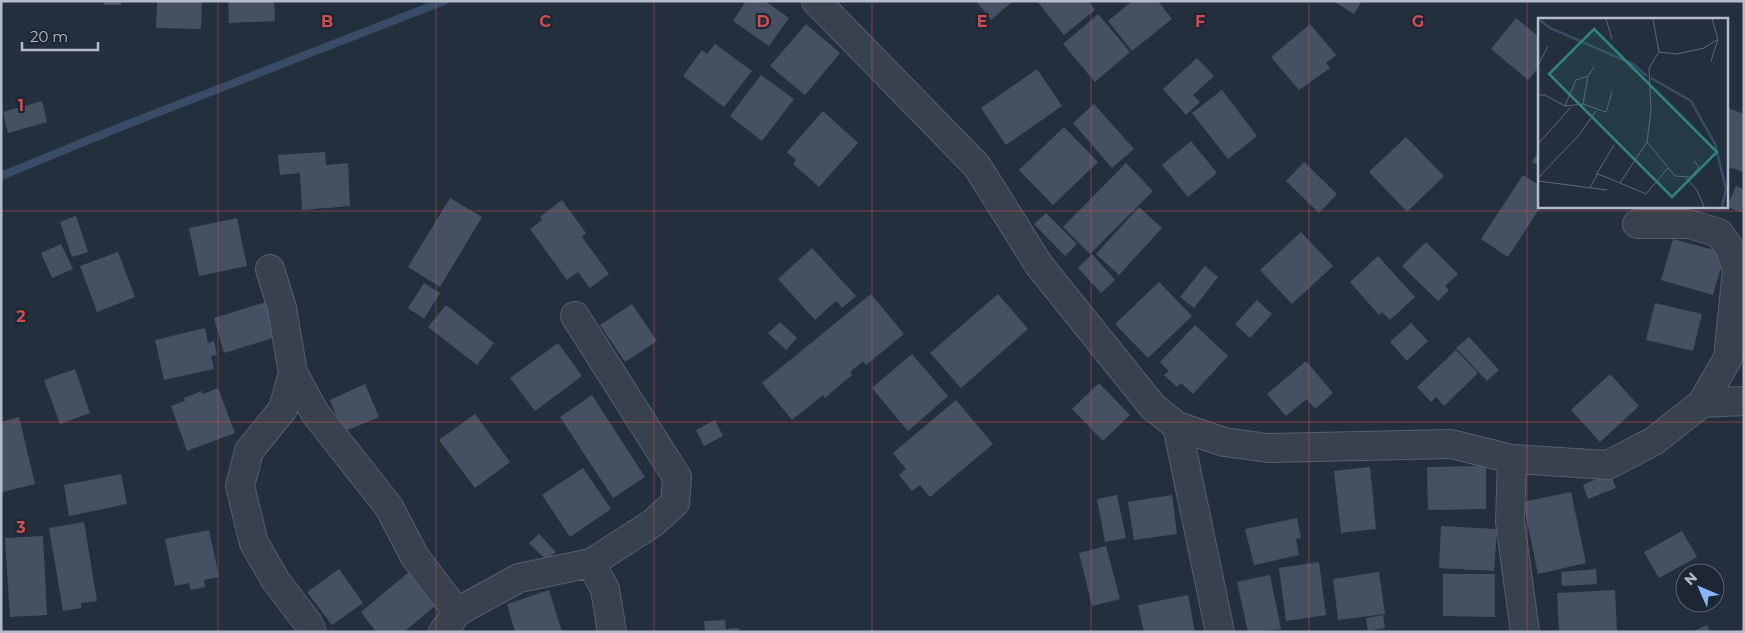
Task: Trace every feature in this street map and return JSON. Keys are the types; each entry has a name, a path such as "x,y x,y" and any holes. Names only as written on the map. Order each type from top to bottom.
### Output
{"street":[{"path":"816,1 977,166 1039,265 1153,407 1177,426 1224,442 1268,448 1451,444 1512,459 1608,465 1654,441 1702,403 1728,358 1737,270 1720,234 1689,224 1637,224"},
{"path":"270,269 282,308 293,373 315,412 389,507 450,622 519,578 591,563 654,523 675,503 677,477 575,316"},
{"path":"293,373 283,409 249,451 240,486 254,543 276,581 308,623 312,632"},
{"path":"1702,403 1744,401"},
{"path":"1177,426 1220,632"},
{"path":"1512,459 1510,522 1525,632"},
{"path":"591,563 605,589 612,632"}],"building":[{"path":"104,1 121,1 121,5 104,5"},
{"path":"157,1 202,1 201,29 156,28"},
{"path":"228,1 274,1 275,21 229,23"},
{"path":"746,1 765,1 789,18 769,46 733,21"},
{"path":"976,1 1013,1 991,20"},
{"path":"1037,1 1088,1 1095,10 1064,35"},
{"path":"1132,1 1158,1 1172,19 1132,51 1108,21"},
{"path":"1333,1 1362,1 1354,14"},
{"path":"1098,14 1130,52 1095,82 1063,44"},
{"path":"1516,18 1538,36 1538,68 1528,80 1491,49"},
{"path":"806,24 840,53 805,95 770,66"},
{"path":"1310,24 1336,55 1326,63 1330,68 1299,90 1271,57"},
{"path":"715,44 752,71 724,107 683,76 702,50 707,54"},
{"path":"1197,58 1214,76 1193,95 1200,102 1186,115 1163,89"},
{"path":"1037,69 1062,106 1006,145 981,108"},
{"path":"761,75 794,99 762,141 730,116"},
{"path":"1222,90 1257,136 1228,159 1192,113"},
{"path":"42,101 47,122 8,133 3,112"},
{"path":"1094,104 1134,149 1112,168 1073,123"},
{"path":"1728,108 1744,114 1743,172 1728,167"},
{"path":"823,111 858,143 819,187 793,164 796,160 787,152"},
{"path":"1064,127 1098,162 1053,205 1019,170"},
{"path":"1406,137 1444,176 1407,212 1369,172"},
{"path":"1191,141 1217,173 1188,197 1162,165"},
{"path":"325,152 326,165 348,163 350,206 302,210 300,173 280,175 278,155"},
{"path":"1538,152 1538,165 1532,162"},
{"path":"1304,162 1337,194 1319,213 1286,181"},
{"path":"1126,163 1153,191 1090,254 1063,227"},
{"path":"1523,175 1538,184 1538,208 1540,208 1508,257 1481,239"},
{"path":"1736,186 1744,189 1744,205 1741,212 1728,207"},
{"path":"450,198 482,217 440,287 408,267"},
{"path":"562,200 586,233 582,237 609,274 590,288 578,272 567,280 530,229 542,220 540,217"},
{"path":"1139,207 1162,228 1119,275 1096,254"},
{"path":"1046,213 1077,244 1065,256 1034,224"},
{"path":"76,216 88,252 72,257 60,222"},
{"path":"237,218 247,266 199,276 189,228"},
{"path":"1301,232 1333,266 1292,304 1260,270"},
{"path":"1673,239 1725,253 1713,295 1661,280"},
{"path":"1426,242 1458,274 1445,286 1449,290 1438,301 1402,266"},
{"path":"61,244 73,269 52,278 41,253"},
{"path":"812,248 856,296 842,308 836,301 815,320 778,279"},
{"path":"118,252 135,297 97,312 80,266"},
{"path":"1092,254 1115,280 1101,293 1078,268"},
{"path":"1378,256 1415,297 1390,320 1382,312 1379,315 1350,282"},
{"path":"1205,266 1218,277 1194,308 1180,297"},
{"path":"1159,282 1192,316 1148,358 1115,324"},
{"path":"424,283 440,293 424,319 408,308"},
{"path":"871,294 904,334 866,365 863,361 850,372 852,375 825,398 823,395 792,420 762,383"},
{"path":"998,294 1028,329 961,388 930,353"},
{"path":"1257,300 1272,314 1250,338 1235,324"},
{"path":"266,302 276,337 224,353 214,318"},
{"path":"1655,303 1702,314 1693,351 1646,340"},
{"path":"632,304 657,341 625,362 600,325"},
{"path":"446,305 494,343 477,365 428,327"},
{"path":"780,322 797,338 786,350 768,333"},
{"path":"1411,323 1428,341 1407,361 1390,342"},
{"path":"1195,325 1228,356 1193,394 1181,383 1177,387 1164,375 1169,371 1160,362"},
{"path":"205,328 208,343 214,341 217,355 211,356 214,369 164,380 155,340"},
{"path":"1469,337 1499,370 1487,381 1456,348"},
{"path":"558,343 582,376 535,411 510,378"},
{"path":"1456,350 1478,373 1444,406 1436,397 1431,402 1417,387"},
{"path":"912,354 948,396 908,431 872,388"},
{"path":"1306,361 1333,393 1315,409 1307,399 1286,416 1267,394"},
{"path":"75,369 90,413 60,424 44,380"},
{"path":"1610,374 1639,406 1600,442 1571,410"},
{"path":"1099,383 1130,415 1103,441 1072,409"},
{"path":"365,384 379,417 343,432 330,400"},
{"path":"218,388 235,433 187,451 171,406 185,401 184,398 202,391 203,394"},
{"path":"592,395 645,477 613,498 560,417"},
{"path":"956,400 993,444 930,497 920,485 912,491 899,475 906,469 893,453"},
{"path":"475,414 510,462 475,488 439,440"},
{"path":"19,417 35,484 2,492 1,422"},
{"path":"715,420 723,436 704,446 696,430"},
{"path":"1486,466 1486,509 1428,510 1427,467"},
{"path":"1370,467 1376,529 1341,533 1334,471"},
{"path":"583,468 611,509 570,537 542,495"},
{"path":"1610,473 1616,488 1588,499 1583,485"},
{"path":"121,474 127,504 69,516 64,485"},
{"path":"1571,492 1586,563 1538,574 1523,502"},
{"path":"1117,495 1126,538 1105,542 1097,499"},
{"path":"1172,495 1177,534 1134,540 1128,502"},
{"path":"1297,518 1301,538 1296,539 1299,555 1254,565 1245,529"},
{"path":"84,522 97,601 81,603 81,608 63,611 49,528"},
{"path":"1441,526 1497,529 1494,571 1439,568"},
{"path":"209,530 219,577 204,580 205,587 191,590 189,583 175,586 165,539"},
{"path":"1682,531 1697,557 1686,563 1675,563 1675,569 1659,578 1644,552"},
{"path":"539,534 556,552 546,560 529,543"},
{"path":"43,536 47,615 10,617 5,538"},
{"path":"1106,546 1120,599 1092,606 1079,553"},
{"path":"1319,562 1326,615 1286,621 1279,568"},
{"path":"339,569 363,603 332,625 307,592"},
{"path":"1596,569 1597,584 1562,586 1561,572"},
{"path":"409,572 436,605 404,632 376,632 361,612"},
{"path":"1379,572 1385,614 1338,620 1333,579"},
{"path":"1443,574 1495,574 1495,617 1443,616"},
{"path":"1270,575 1281,629 1248,632 1237,582"},
{"path":"549,590 562,632 515,632 507,604"},
{"path":"1615,590 1617,632 1559,632 1557,593"},
{"path":"1188,595 1195,632 1144,632 1138,605"},
{"path":"1383,615 1385,628 1368,631 1366,618"},
{"path":"725,620 726,629 739,628 739,632 705,632 704,621"},
{"path":"1707,625 1710,632 1692,632"}],"waterway":[{"path":"1,176 118,128 444,1"}]}
